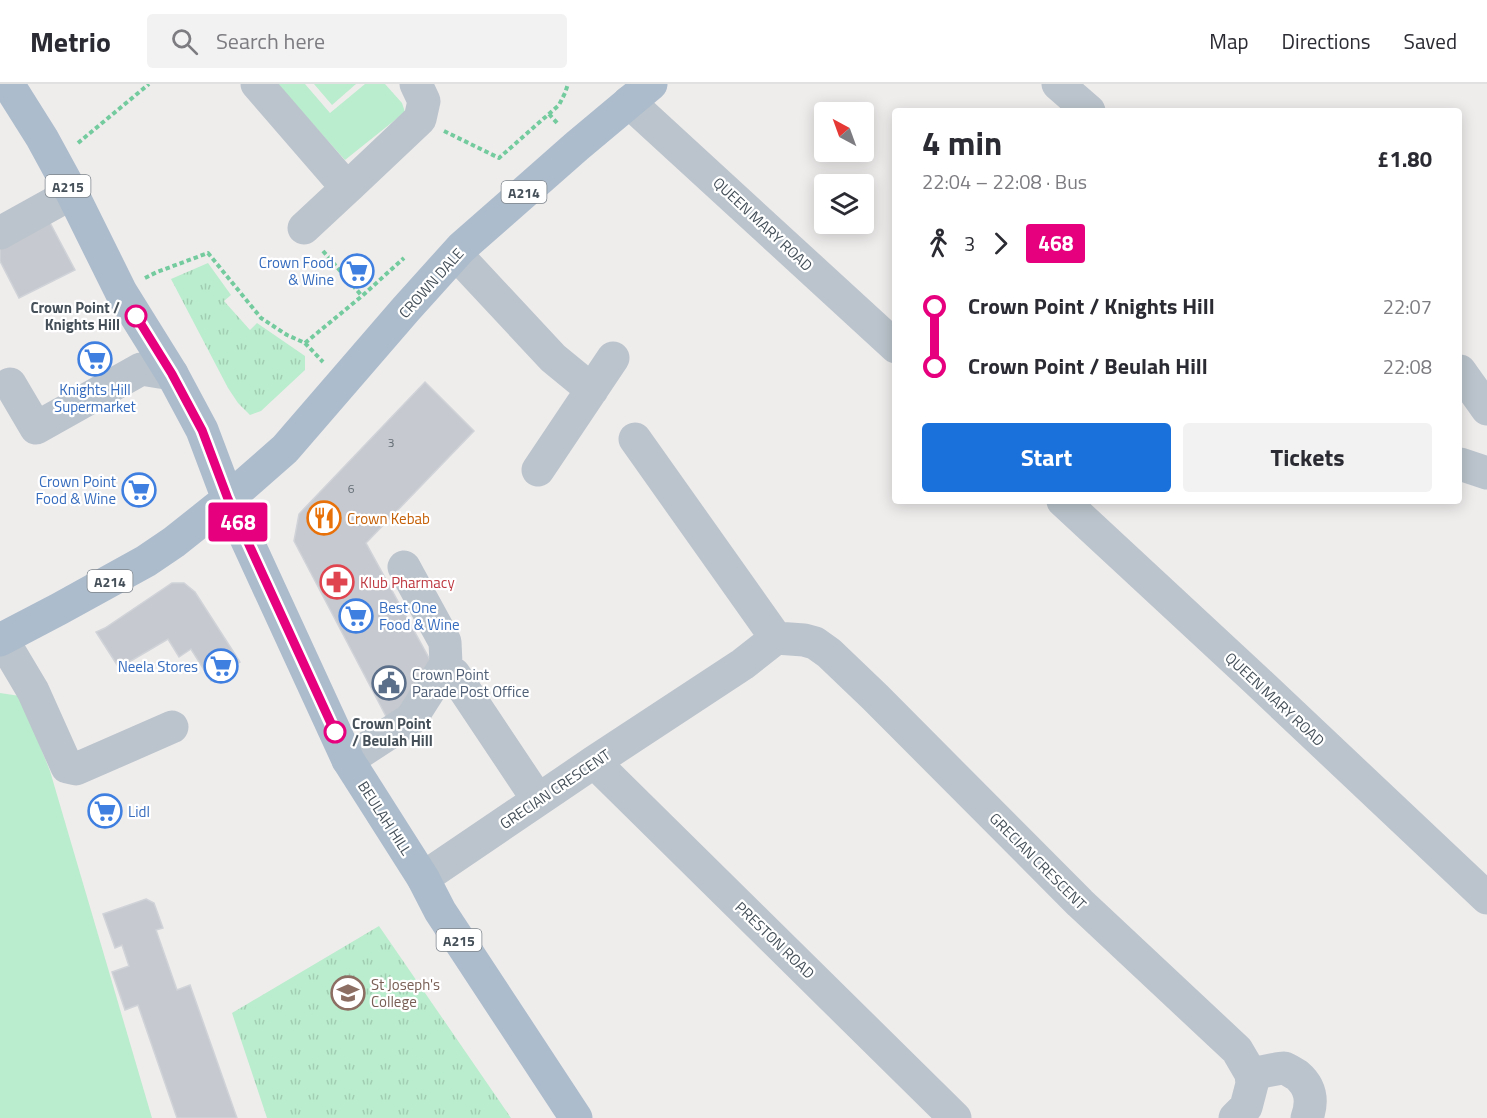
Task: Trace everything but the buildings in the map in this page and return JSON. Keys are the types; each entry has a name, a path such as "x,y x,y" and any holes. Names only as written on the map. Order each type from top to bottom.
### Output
{"main road":[{"name":"A215","path":"8,84 42,138 121,292 172,374 202,430 228,499"},
{"name":"CROWN DALE","path":"228,499 285,449 456,254 492,220 640,93"},
{"name":"A214","path":"1,639 146,561 228,499"},
{"name":"BEULAH HILL","path":"228,499 348,760 423,878 440,911 576,1118"}],"street":[{"path":"257,84 347,188"},
{"path":"304,228 420,119 424,101 417,84"},
{"path":"1058,84 1086,108"},
{"name":"QUEEN MARY ROAD","path":"640,93 892,342"},
{"path":"0,233 72,193"},
{"path":"456,254 553,358 592,390"},
{"path":"538,470 614,358"},
{"path":"10,384 36,429 141,369 172,374"},
{"path":"1462,374 1487,408"},
{"path":"635,439 776,638"},
{"path":"1462,465 1487,473"},
{"name":"QUEEN MARY ROAD","path":"1066,504 1487,897"},
{"path":"348,760 411,719 446,664 445,642 404,567"},
{"name":"GRECIAN CRESCENT","path":"423,878 743,664 776,638 804,640 815,643 829,653 875,697 1080,903 1238,1050 1251,1074"},
{"path":"1,639 33,690 67,766 76,769 172,727"},
{"path":"454,674 538,800"},
{"name":"PRESTON ROAD","path":"594,762 956,1118"},
{"path":"1246,1114 1252,1084 1251,1074 1285,1068 1304,1081 1310,1094 1311,1107 1307,1118"}],"path":[{"path":"55,162 149,84"},
{"path":"437,127 499,158 559,105 568,84"},
{"path":"304,228 362,296"},
{"path":"121,292 157,272 208,253 261,318 305,343 404,258"}],"green space":[{"path":"277,84 305,84 330,113 365,84 385,84 402,103 405,112 345,160"},
{"path":"314,84 356,84 332,105"},
{"path":"208,263 231,295 224,301 250,330 257,323 305,356 305,370 261,411 250,415 228,388 171,279"},
{"path":"0,693 20,696 50,771 152,1118 0,1118"},
{"path":"379,926 511,1118 267,1118 232,1013"}],"bus line":[{"name":"468","path":"136,316 172,374 202,430 228,499 261,574 335,732"}],"place":[{"name":"Crown Food & Wine","path":"357,271"},
{"name":"Crown Point / Knights Hill","path":"136,316"},
{"name":"Knights Hill Supermarket","path":"95,359"},
{"name":"Crown Point Food & Wine","path":"139,490"},
{"name":"Crown Kebab","path":"324,518"},
{"name":"Klub Pharmacy","path":"337,582"},
{"name":"Best One Food & Wine","path":"356,616"},
{"name":"Neela Stores","path":"221,666"},
{"name":"Crown Point Parade Post Office","path":"389,683"},
{"name":"Crown Point / Beulah Hill","path":"335,732"},
{"name":"Lidl","path":"105,811"},
{"name":"St Joseph's College","path":"348,993"}]}
